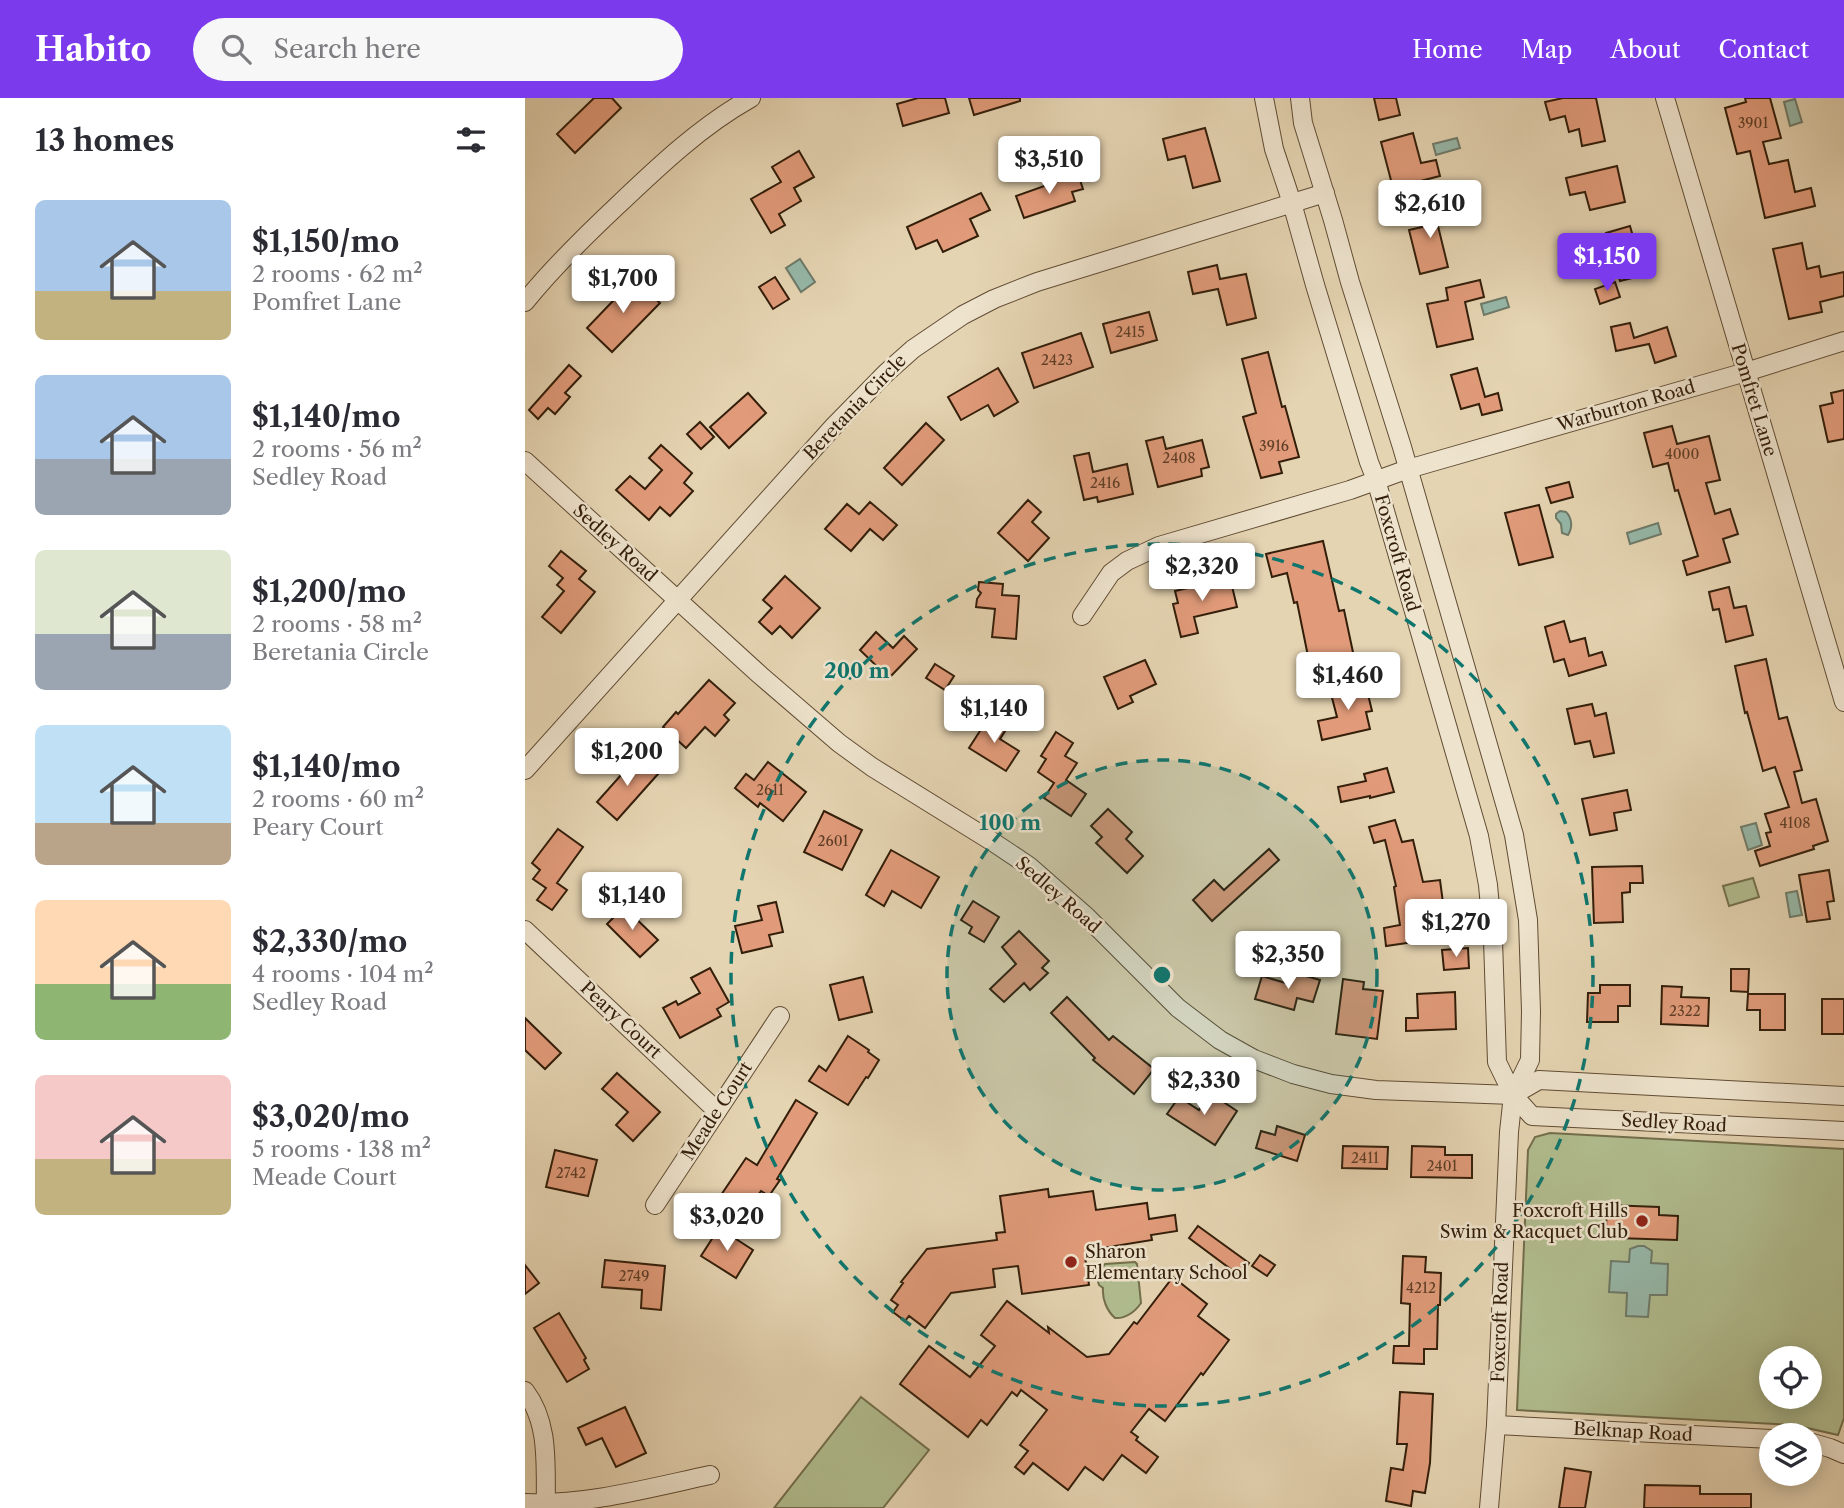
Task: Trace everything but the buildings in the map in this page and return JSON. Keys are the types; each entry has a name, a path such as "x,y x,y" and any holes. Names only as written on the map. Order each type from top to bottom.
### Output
{"street":[{"path":"525,302 582,238 653,172 705,128 751,98"},
{"name":"Foxcroft Road","path":"1263,98 1274,149 1376,481 1479,836 1488,885 1493,940 1497,1062 1513,1094"},
{"name":"Foxcroft Road","path":"1300,98 1303,123 1455,627 1515,846 1528,920 1530,1060 1513,1094 1509,1132 1496,1425 1489,1508"},
{"name":"Pomfret Lane","path":"1665,98 1844,702"},
{"name":"Beretania Circle","path":"525,770 834,426 886,373 927,338 963,315 1012,291 1325,193"},
{"name":"Warburton Road","path":"1376,481 1408,469 1746,372 1844,341"},
{"name":"Sedley Road","path":"525,461 839,743 871,767 1029,866 1087,917 1178,1009 1220,1040 1254,1059 1281,1070 1331,1084 1376,1090 1513,1094 1539,1080 1844,1096"},
{"path":"1082,616 1111,573 1148,550 1376,481"},
{"name":"Peary Court","path":"525,930 717,1111"},
{"name":"Meade Court","path":"655,1205 780,1016"},
{"name":"Sedley Road","path":"1513,1094 1532,1116 1844,1131"},
{"path":"525,1391 534,1402 543,1430 546,1504"},
{"name":"Belknap Road","path":"1496,1425 1759,1438"},
{"path":"1822,1446 1844,1454"},
{"path":"525,1503 588,1500 710,1475"}],"shaded area":[{"path":"1795,99 1802,122 1790,126 1784,102"},
{"path":"1457,138 1460,148 1436,155 1433,144"},
{"path":"800,259 815,282 801,292 786,268"},
{"path":"1506,297 1509,307 1484,315 1481,304"},
{"path":"1560,511 1566,512 1571,520 1568,535 1562,533 1561,524 1556,518"},
{"path":"1658,523 1661,534 1630,544 1627,533"},
{"path":"1756,823 1762,845 1748,850 1741,827"},
{"path":"1753,878 1759,897 1729,906 1723,886"},
{"path":"1797,891 1802,915 1790,917 1786,893"},
{"path":"1550,1133 1844,1149 1844,1418 1838,1435 1822,1431 1822,1423 1759,1423 1517,1410 1528,1150 1535,1137"},
{"path":"1638,1246 1652,1251 1651,1263 1668,1264 1667,1295 1650,1295 1648,1317 1626,1316 1627,1293 1609,1292 1611,1261 1629,1262 1630,1249"},
{"path":"1135,1262 1141,1303 1129,1314 1115,1318 1106,1304 1103,1288 1099,1285 1096,1274 1105,1264"},
{"path":"861,1397 929,1450 883,1508 774,1508"}],"place":[{"name":"Foxcroft Hills Swim & Racquet Club","path":"1642,1221"},
{"name":"Sharon Elementary School","path":"1071,1262"}]}
